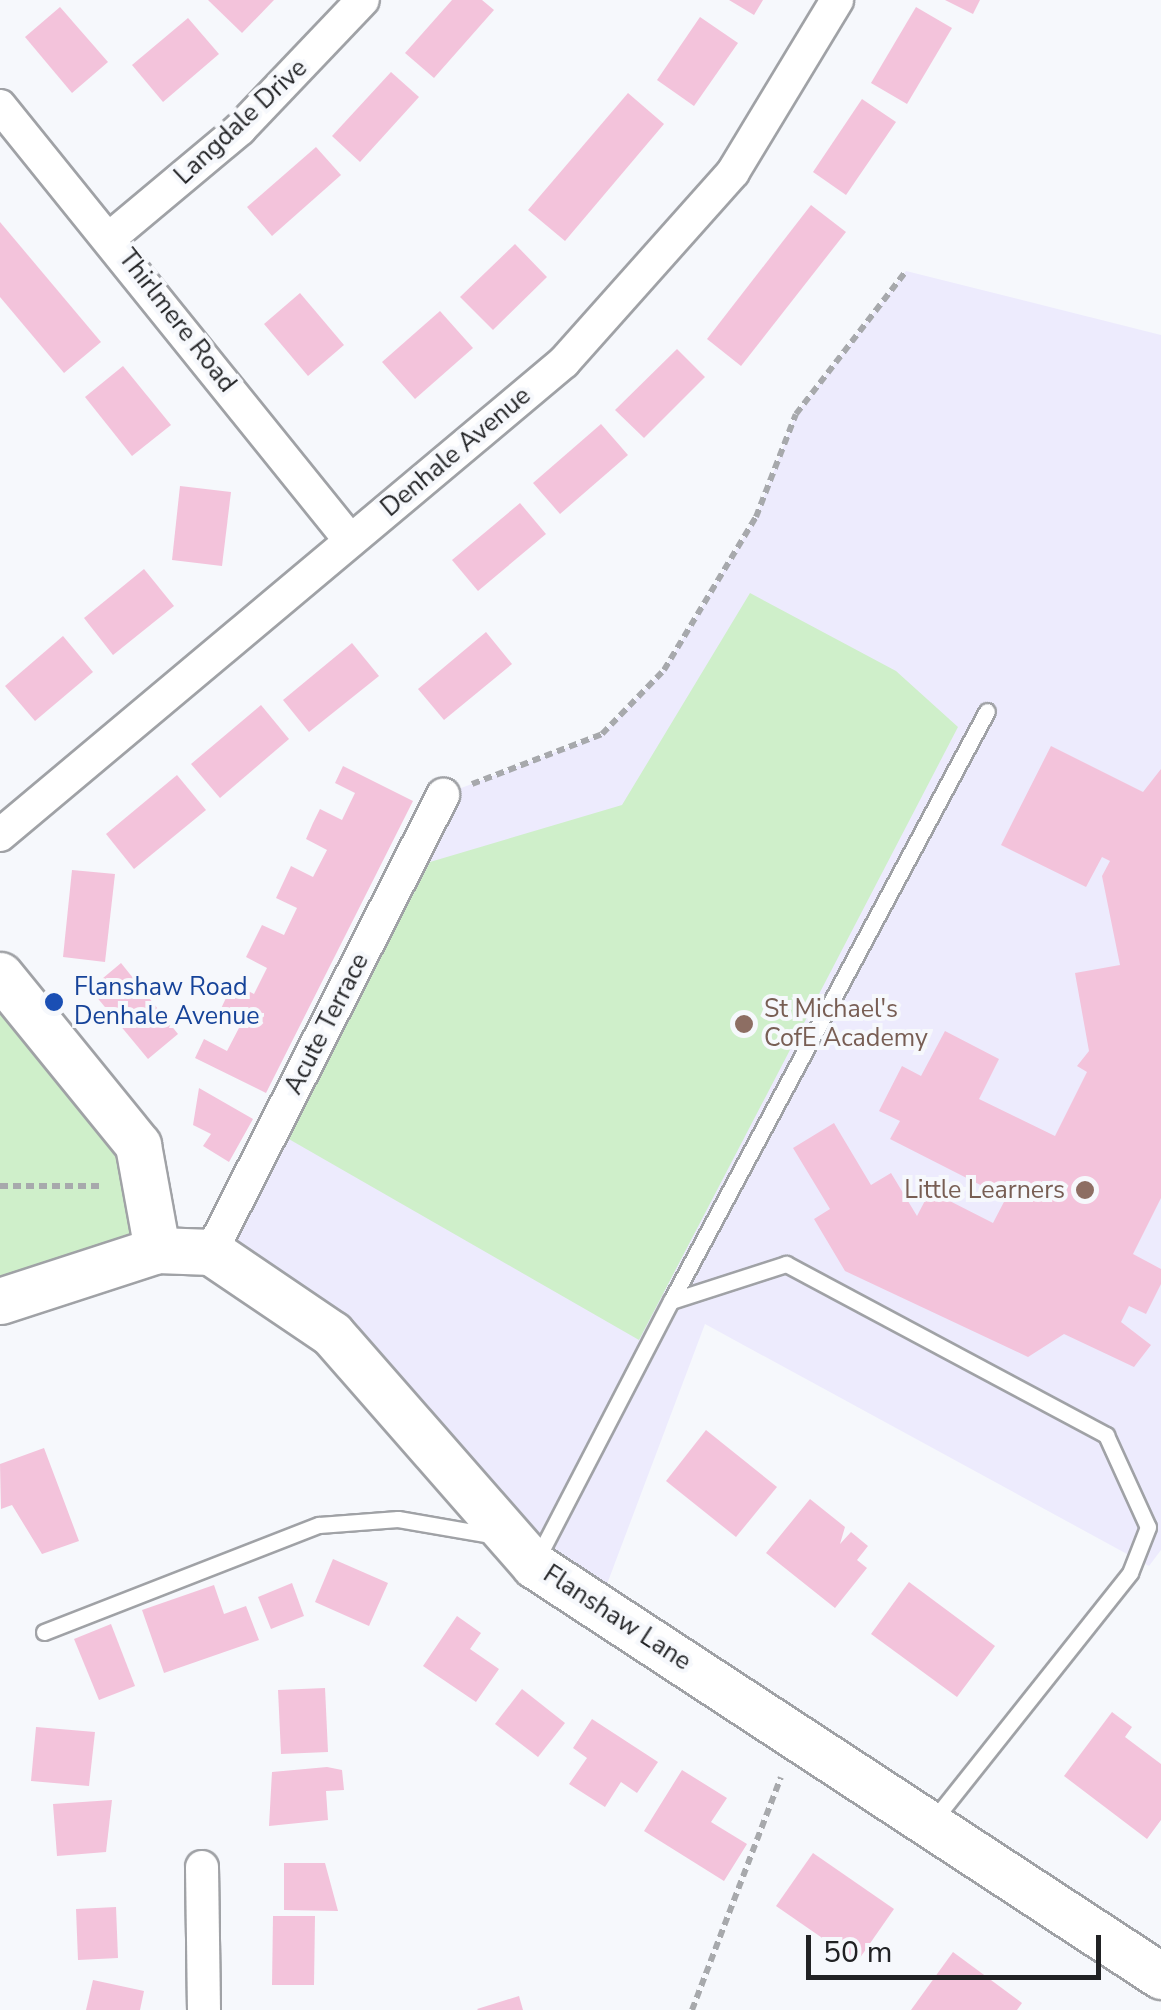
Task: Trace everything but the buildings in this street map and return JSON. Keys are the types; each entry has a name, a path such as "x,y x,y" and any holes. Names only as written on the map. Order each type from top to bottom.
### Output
{"street":[{"name":"Langdale Drive","path":"111,237 240,129 363,0"},
{"name":"Denhale Avenue","path":"0,836 350,540 635,290 733,172 837,0"},
{"name":"Thirlmere Road","path":"0,106 111,237 350,540"},
{"name":"Acute Terrace","path":"211,1252 443,795"},
{"path":"0,975 138,1146 149,1186 157,1250"},
{"path":"0,1301 157,1250 211,1252"},
{"name":"Flanshaw Lane","path":"211,1252 332,1334 522,1552 799,1731 1161,1976"},
{"path":"202,1867 204,2010"}],"lane":[{"path":"44,1632 319,1525 398,1519 522,1552 671,1301 988,712"},
{"path":"671,1301 786,1264 1106,1435 1125,1461 1148,1527 1130,1573 932,1822"}],"path":[{"path":"443,795 602,734 664,670 756,517 796,414 906,270"},
{"path":"0,1186 149,1186"},
{"path":"692,2010 799,1731"}],"shaded area":[{"name":"St Michael's CofE Academy","path":"906,271 1161,335 1161,1550 1149,1566 705,1324 598,1608 211,1252 443,795 602,734 664,670 756,517 796,414"}],"green space":[{"path":"750,593 896,671 958,727 639,1340 287,1138 430,862 622,805"},
{"path":"0,975 138,1145 157,1250 0,1301"}],"place":[{"name":"Flanshaw Road Denhale Avenue","path":"54,1002"},
{"name":"St Michael's CofE Academy","path":"744,1024"},
{"name":"Little Learners","path":"1085,1190"}]}
